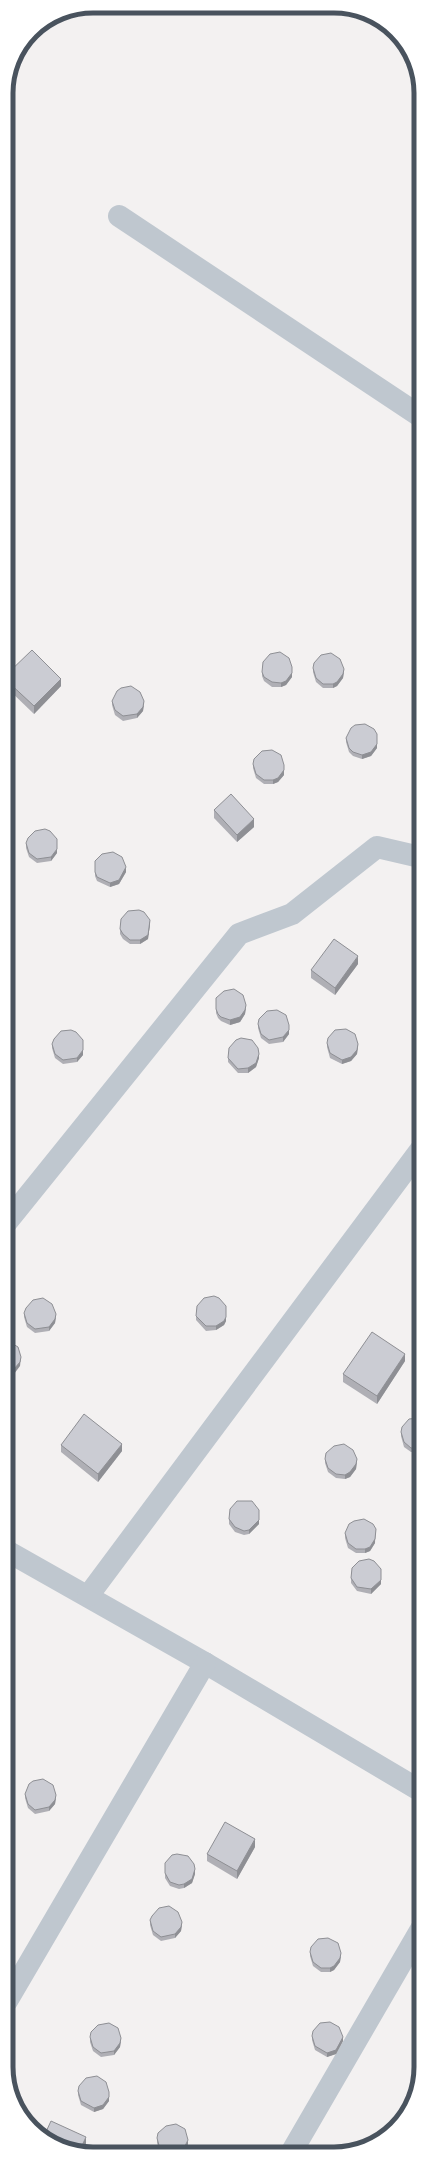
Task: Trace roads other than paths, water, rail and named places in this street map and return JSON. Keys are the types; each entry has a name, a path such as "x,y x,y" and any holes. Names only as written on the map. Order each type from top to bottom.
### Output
{"street":[{"path":"119,216 414,412"},
{"path":"13,1214 239,934 292,914 377,847 414,856"},
{"path":"88,1596 414,1158"},
{"path":"13,1554 204,1663 414,1787"},
{"path":"13,1991 204,1663"},
{"path":"294,2147 414,1941"}]}
